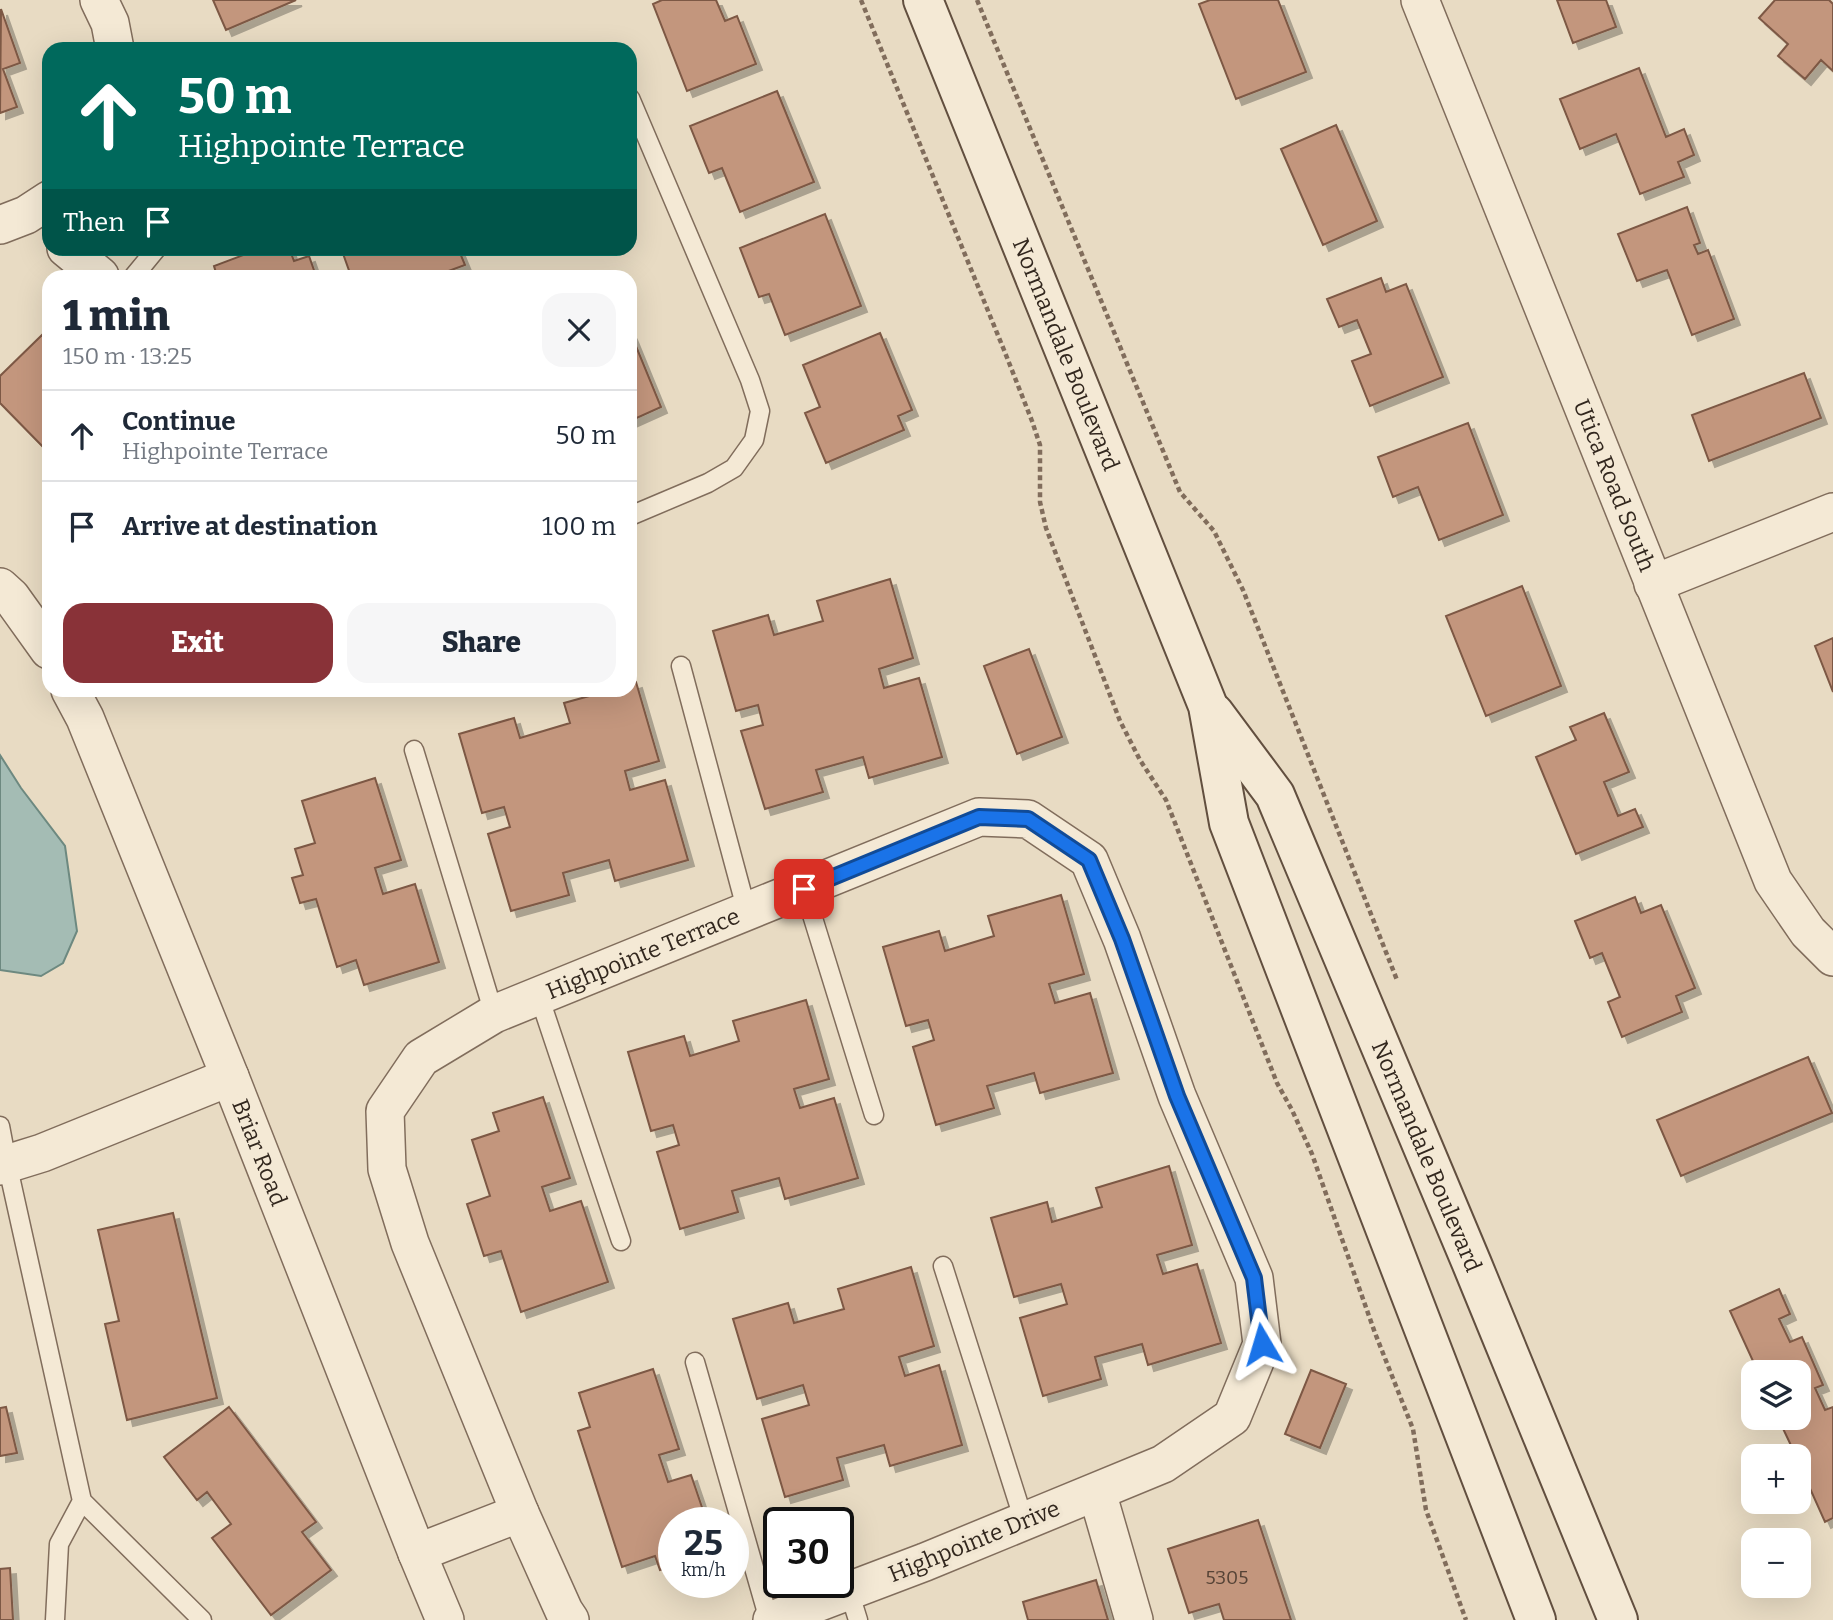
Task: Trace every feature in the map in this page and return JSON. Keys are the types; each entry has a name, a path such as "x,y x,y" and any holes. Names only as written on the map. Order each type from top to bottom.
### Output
{"main road":[{"name":"Normandale Boulevard","path":"923,0 1208,706 1229,823 1536,1620"},
{"name":"Normandale Boulevard","path":"1208,706 1275,795 1618,1620"}],"street":[{"path":"99,0 110,23 113,42"},
{"name":"Utica Road South","path":"1420,0 1773,881 1808,932 1833,957"},
{"path":"76,256 93,270"},
{"path":"1653,584 1833,512"},
{"path":"0,587 11,597 42,640"},
{"name":"Briar Road","path":"74,697 85,718 230,1077 416,1553 445,1620"},
{"name":"Highpointe Terrace","path":"520,1513 410,1242 387,1170 385,1111 421,1058 494,1014 979,817 1028,819 1089,860 1122,939 1177,1096"},
{"path":"3,1164 42,1153 230,1077"},
{"name":"Highpointe Drive","path":"770,1620 853,1605 1024,1521 1163,1464 1232,1417 1262,1344 1254,1278 1177,1096"},
{"path":"1097,1492 1134,1620"},
{"path":"416,1553 520,1513 570,1620"}],"lane":[{"path":"637,114 751,380 760,411 754,440 734,468 708,483 637,513"},
{"path":"139,270 151,256"},
{"path":"681,666 747,912"},
{"path":"414,750 494,1014"},
{"path":"804,889 874,1115"},
{"path":"540,996 621,1241"},
{"path":"0,1126 3,1164 82,1501 202,1620"},
{"path":"943,1266 1024,1521"},
{"path":"695,1363 770,1620"},
{"path":"55,1620 58,1544 82,1501"}],"path":[{"path":"861,0 1032,421 1040,445 1040,502 1046,528 1108,692 1140,760 1166,800 1278,1083 1312,1154 1375,1334 1413,1429 1426,1510 1466,1620"},
{"path":"977,0 1180,492 1213,531 1243,590 1397,980"}],"water":[{"path":"0,755 65,846 77,931 63,963 41,976 0,970"}],"building":[{"path":"213,0 296,0 226,30"},
{"path":"662,0 716,0 725,21 737,16 756,64 687,91 653,4"},
{"path":"1210,0 1278,0 1306,72 1236,99 1199,4"},
{"path":"1557,0 1606,0 1616,27 1573,43"},
{"path":"1775,0 1829,0 1833,4 1833,71 1821,60 1805,79 1778,56 1788,44 1759,18"},
{"path":"1,9 20,63 3,69 17,107 0,113"},
{"path":"1639,68 1666,137 1684,129 1694,155 1678,162 1684,177 1640,194 1616,134 1580,149 1560,99"},
{"path":"777,91 814,182 740,212 722,168 709,173 690,126"},
{"path":"1336,125 1377,221 1323,245 1281,149"},
{"path":"1687,207 1700,243 1694,245 1698,254 1708,250 1734,319 1692,335 1667,270 1637,281 1618,234"},
{"path":"825,214 861,306 785,335 769,294 759,297 740,248"},
{"path":"241,256 292,256 294,261 309,256 314,270 215,270 214,266"},
{"path":"344,256 461,256 465,265 451,270 349,270"},
{"path":"1381,278 1386,292 1406,284 1443,377 1370,406 1352,361 1371,354 1357,320 1339,327 1327,299"},
{"path":"880,333 912,410 898,416 904,430 826,463 805,413 820,407 803,365"},
{"path":"42,335 42,446 0,403 0,376"},
{"path":"637,349 661,407 637,418"},
{"path":"1804,373 1821,418 1709,461 1692,415"},
{"path":"1468,423 1503,515 1439,540 1418,487 1393,497 1378,457"},
{"path":"890,579 913,658 879,669 884,688 919,678 942,757 869,778 863,757 816,770 823,792 765,809 741,731 763,725 758,705 736,711 713,631 768,615 774,635 823,621 817,601"},
{"path":"1522,586 1561,686 1486,716 1446,616"},
{"path":"1833,638 1833,692 1815,646"},
{"path":"1029,649 1062,737 1017,754 984,666"},
{"path":"637,685 659,761 625,771 630,790 665,780 688,860 615,881 609,860 563,873 569,895 511,911 488,834 510,827 504,807 482,813 459,734 514,718 520,738 570,723 564,703 586,697 637,697"},
{"path":"1604,713 1629,772 1604,782 1618,816 1635,809 1643,827 1576,854 1536,757 1576,740 1570,727"},
{"path":"375,778 401,860 375,868 383,894 415,884 439,962 364,985 356,960 337,967 316,899 300,903 292,878 303,875 295,849 315,843 302,801"},
{"path":"1061,895 1084,974 1049,984 1055,1003 1090,993 1113,1073 1040,1093 1034,1073 987,1086 994,1108 936,1125 913,1047 934,1040 928,1020 906,1026 883,947 939,931 945,951 994,936 988,916"},
{"path":"1635,897 1641,913 1661,905 1695,988 1676,996 1682,1012 1622,1037 1608,1002 1620,997 1602,953 1590,958 1575,921"},
{"path":"806,1000 829,1079 794,1089 800,1108 834,1098 858,1178 785,1199 779,1178 732,1191 738,1212 680,1229 657,1152 679,1145 673,1125 651,1131 628,1052 684,1036 690,1056 739,1041 733,1021"},
{"path":"1808,1057 1832,1113 1681,1176 1657,1120"},
{"path":"543,1097 570,1178 542,1187 550,1211 581,1201 608,1282 521,1312 501,1251 484,1256 467,1204 490,1196 472,1140 499,1131 493,1113"},
{"path":"1169,1166 1192,1245 1157,1255 1163,1274 1197,1264 1221,1343 1148,1365 1142,1344 1095,1357 1101,1379 1043,1396 1020,1318 1067,1304 1061,1284 1014,1297 991,1218 1047,1202 1052,1222 1102,1207 1096,1188"},
{"path":"173,1213 217,1398 127,1420 105,1324 119,1321 98,1230"},
{"path":"911,1267 934,1346 899,1357 905,1376 939,1365 962,1445 890,1466 884,1445 837,1458 843,1480 785,1497 762,1419 809,1405 803,1385 757,1399 733,1319 788,1303 794,1323 844,1309 838,1289"},
{"path":"1779,1289 1790,1314 1779,1319 1790,1342 1802,1337 1823,1385 1815,1388 1825,1410 1833,1407 1833,1518 1825,1522 1811,1491 1811,1444 1790,1444 1784,1430 1811,1430 1811,1360 1752,1360 1730,1311"},
{"path":"653,1369 679,1449 659,1455 668,1482 691,1475 702,1507 658,1507 658,1564 655,1556 622,1567 578,1431 590,1427 579,1393"},
{"path":"1311,1370 1346,1384 1320,1448 1285,1434"},
{"path":"6,1407 17,1453 0,1456 0,1408"},
{"path":"229,1407 316,1522 302,1532 331,1570 271,1615 212,1538 231,1524 207,1492 197,1500 164,1457"},
{"path":"1258,1520 1291,1620 1224,1620 1219,1604 1189,1613 1168,1549"},
{"path":"10,1568 13,1620 0,1620 0,1569"},
{"path":"1096,1580 1108,1620 1028,1620 1023,1602"}],"route":[{"path":"804,889 979,817 1028,819 1089,860 1122,939 1177,1096 1254,1278 1262,1344"}]}
